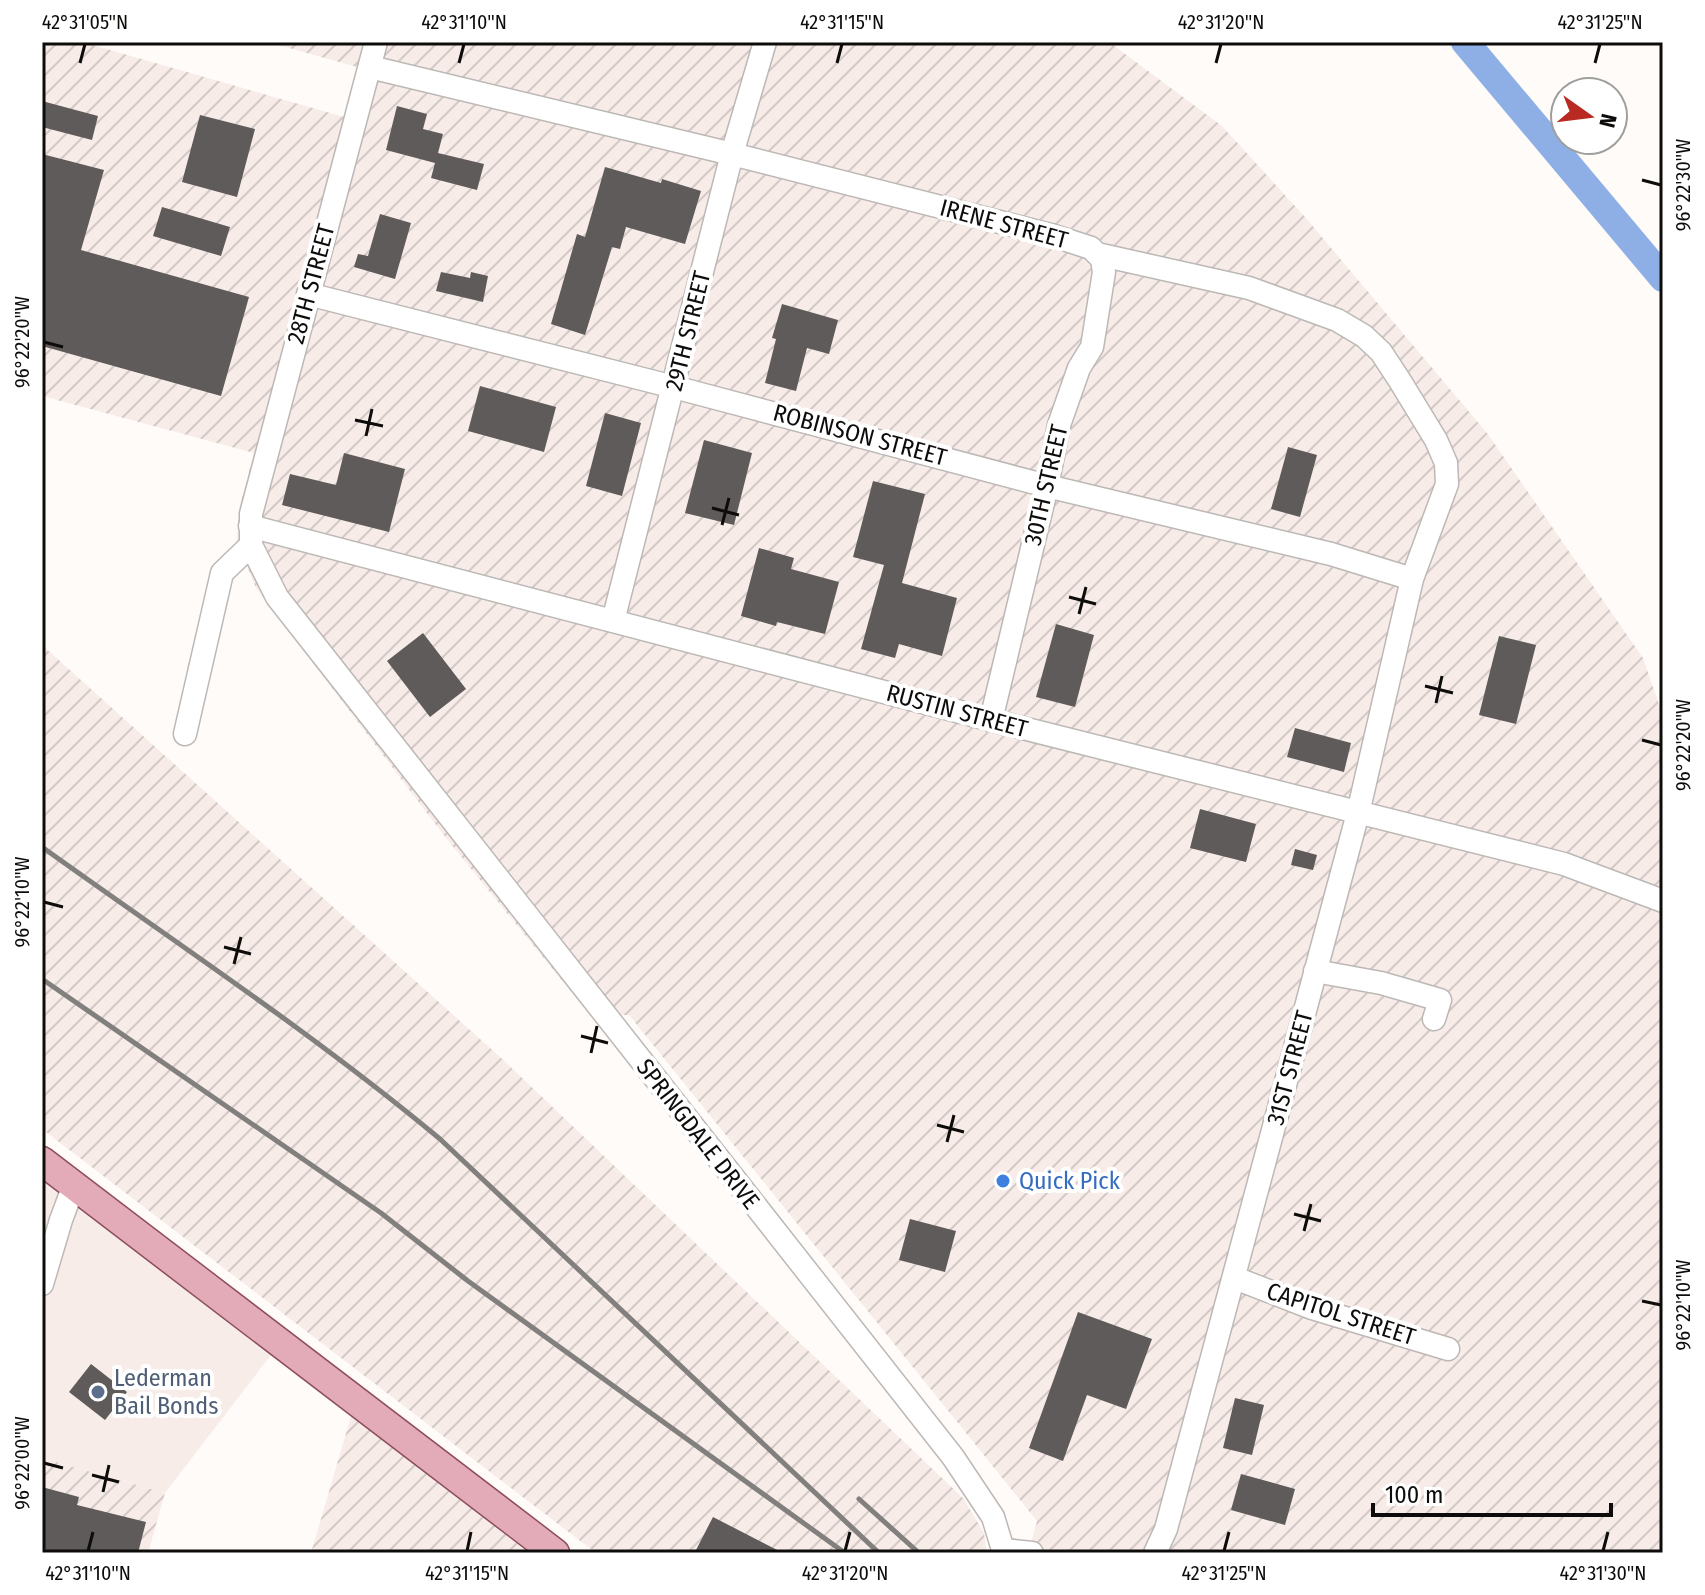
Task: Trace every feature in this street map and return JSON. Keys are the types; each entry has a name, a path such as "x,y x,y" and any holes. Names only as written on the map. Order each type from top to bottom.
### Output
{"main road":[{"path":"42,1161 555,1553"}],"street":[{"name":"28TH STREET","path":"250,536 269,439 376,42"},
{"name":"29TH STREET","path":"613,621 732,154 765,42"},
{"name":"IRENE STREET","path":"370,67 1051,235 1091,248 1097,254 1249,288 1337,320 1364,336 1381,352 1436,440 1446,463 1447,484 1441,506 1412,579"},
{"name":"30TH STREET","path":"991,720 1059,425 1079,368 1092,347 1104,272 1102,259 1097,254"},
{"name":"ROBINSON STREET","path":"308,294 1047,486 1331,554 1412,579"},
{"name":"RUSTIN STREET","path":"250,536 613,621 1564,864 1663,901"},
{"path":"185,734 222,573 250,536"},
{"name":"SPRINGDALE DRIVE","path":"250,536 277,597 953,1457 993,1517 1004,1552"},
{"name":"31ST STREET","path":"1155,1553 1166,1529 1235,1278 1358,813 1412,579"},
{"path":"1315,971 1381,983 1440,1000 1434,1019"},
{"path":"42,1284 74,1185"},
{"name":"CAPITOL STREET","path":"1235,1278 1312,1308 1448,1349"},
{"path":"1004,1552 1032,1553"}],"shaded area":[{"path":"42,42 82,42 344,117 357,67 268,42 1109,42 1222,126 1305,217 1487,433 1643,658 1663,716 1663,1553 1028,1553 1037,1521 629,1015 590,1015 446,838 256,588 237,542 239,509 254,453 42,396"},
{"path":"42,645 500,1057 963,1498 984,1533 987,1553 596,1553 42,1129"},
{"path":"42,1174 274,1351 165,1493 42,1458"},
{"path":"352,1413 536,1553 311,1553"},
{"path":"42,1458 165,1493 148,1553 42,1553"}],"building":[{"path":"42,101 98,116 92,140 42,127"},
{"path":"397,106 427,114 423,129 443,134 438,153 484,164 477,190 431,178 435,163 386,150"},
{"path":"200,115 255,129 237,197 182,182"},
{"path":"42,154 104,170 81,250 249,297 221,396 42,346"},
{"path":"605,167 701,191 685,244 626,227 620,249 612,247 585,335 551,324 577,234 585,237"},
{"path":"162,207 230,227 221,256 153,236"},
{"path":"380,214 411,223 395,279 354,267 358,254 368,256"},
{"path":"441,272 470,278 471,272 488,276 483,302 436,291"},
{"path":"782,304 838,320 829,354 807,348 796,391 765,383 776,339 772,338"},
{"path":"480,386 556,407 544,452 468,431"},
{"path":"605,413 641,423 622,496 586,486"},
{"path":"704,440 752,453 734,525 685,513"},
{"path":"1288,447 1317,455 1300,517 1271,509"},
{"path":"344,453 405,469 389,532 282,505 290,474 336,485"},
{"path":"873,481 925,494 902,583 957,598 942,656 899,644 895,658 861,649 884,565 853,557"},
{"path":"759,548 794,558 791,569 839,582 825,634 777,622 776,626 741,616"},
{"path":"1056,624 1094,635 1075,707 1036,697"},
{"path":"423,633 466,689 430,717 387,661"},
{"path":"1499,636 1536,645 1516,724 1479,715"},
{"path":"1295,728 1351,743 1344,772 1287,757"},
{"path":"1200,809 1256,824 1246,862 1190,848"},
{"path":"1295,849 1317,855 1313,870 1291,865"},
{"path":"910,1219 956,1231 945,1272 899,1260"},
{"path":"1078,1312 1152,1339 1126,1409 1087,1395 1063,1461 1029,1448"},
{"name":"Lederman Bail Bonds","path":"91,1364 127,1392 105,1420 69,1392"},
{"path":"1235,1398 1264,1405 1252,1455 1223,1448"},
{"path":"1241,1474 1295,1489 1285,1525 1231,1510"},
{"path":"42,1487 79,1497 77,1505 146,1522 138,1553 42,1553"},
{"path":"713,1517 783,1553 703,1553 696,1550"}],"waterway":[{"path":"1465,42 1663,278"}],"railway":[{"path":"42,847 294,1026 440,1139 879,1553"},
{"path":"42,979 381,1213 468,1281 845,1553"},
{"path":"859,1499 919,1553"}],"place":[{"name":"Quick Pick","path":"1003,1181"},
{"name":"Lederman Bail Bonds","path":"98,1392"}]}
